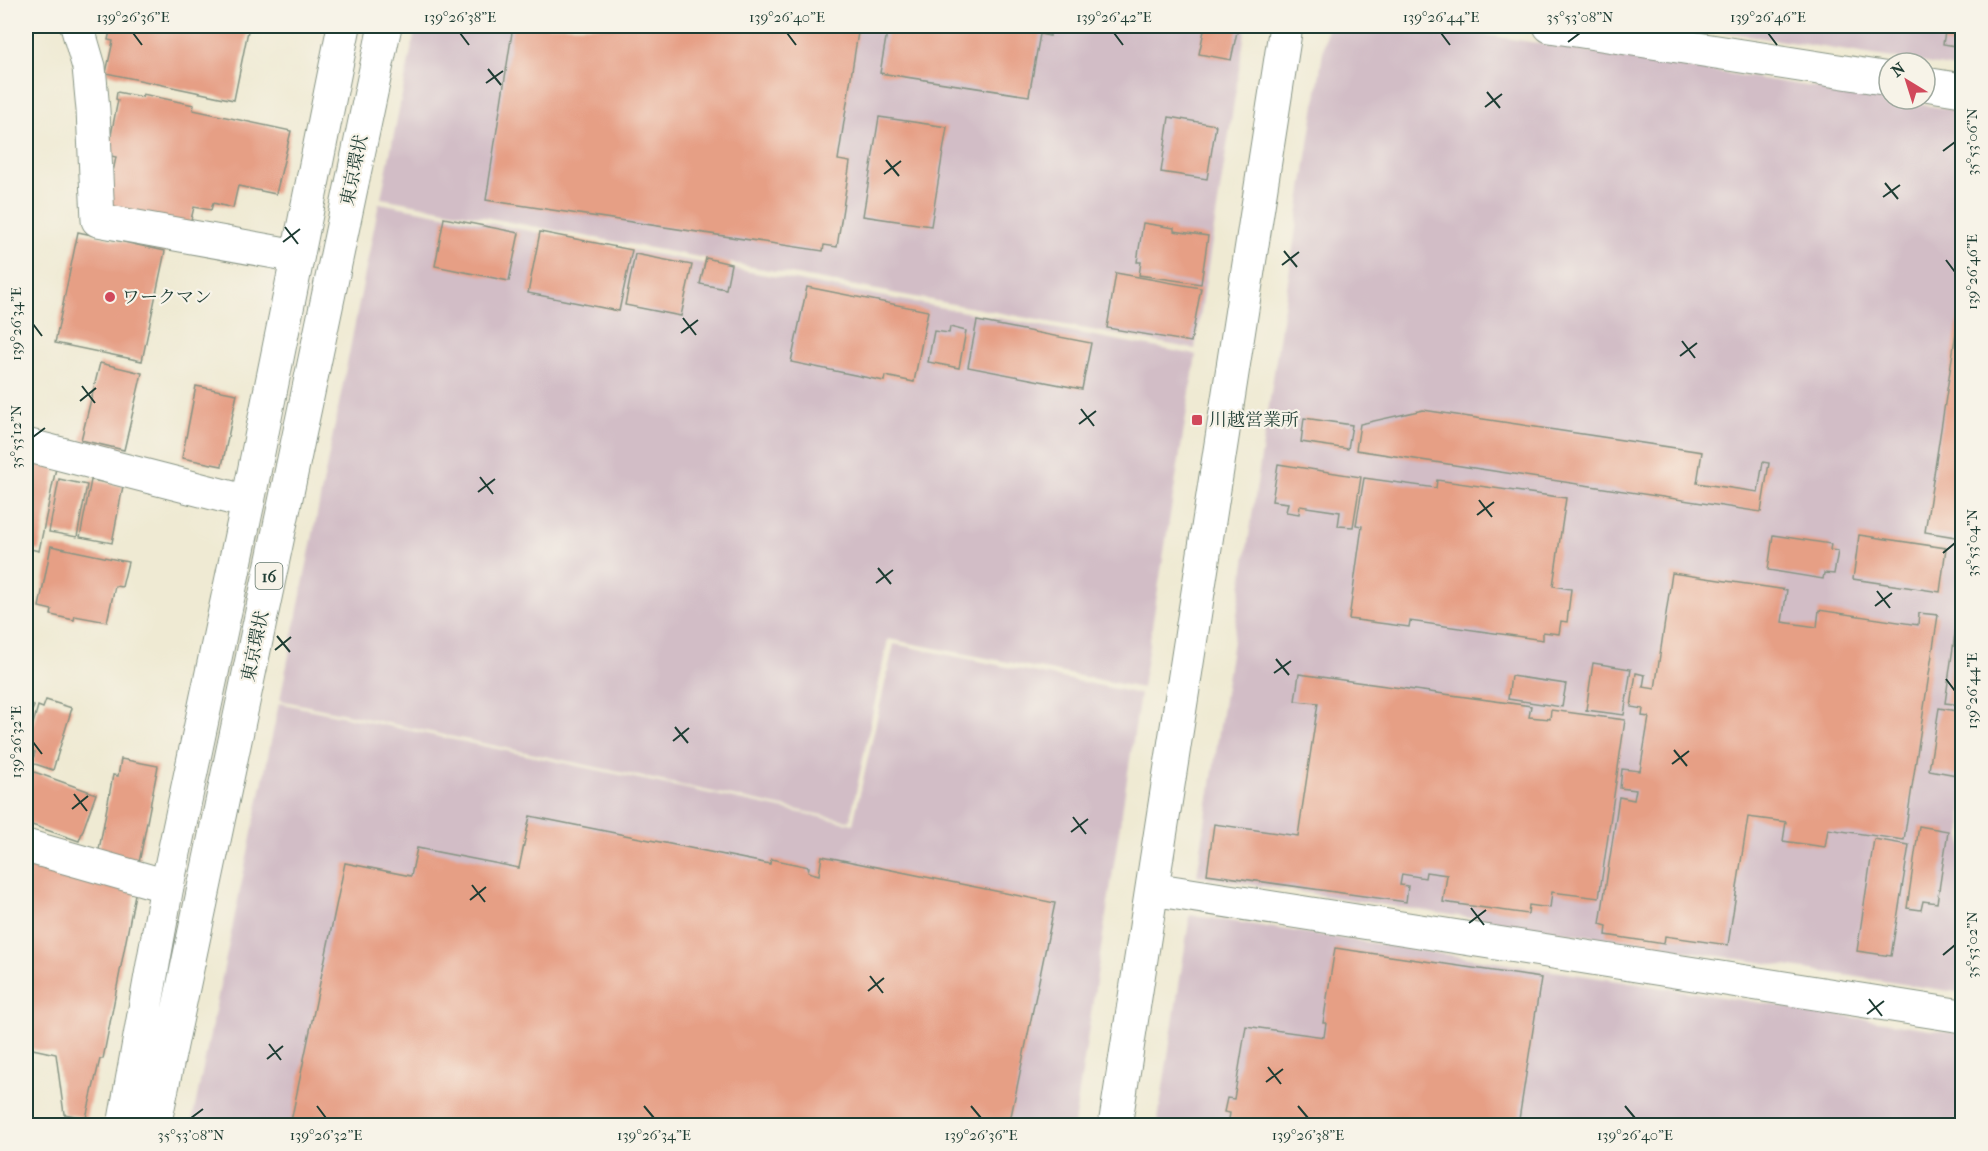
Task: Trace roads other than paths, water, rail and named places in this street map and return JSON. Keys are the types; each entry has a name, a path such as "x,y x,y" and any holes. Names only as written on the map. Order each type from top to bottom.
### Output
{"main road":[{"path":"77,26 89,67 98,220 297,256"},
{"name":"東京環状","path":"124,1125 166,886 248,502 344,26"},
{"name":"東京環状","path":"154,1125 385,26"},
{"path":"1115,1125 1286,26"},
{"path":"1550,26 1877,77"},
{"path":"1937,86 1962,90"},
{"path":"26,445 248,502"},
{"path":"26,846 166,886"},
{"path":"1152,889 1962,1016"}],"place":[{"name":"ワークマン","path":"110,297"},
{"name":"川越営業所","path":"1197,420"}]}
